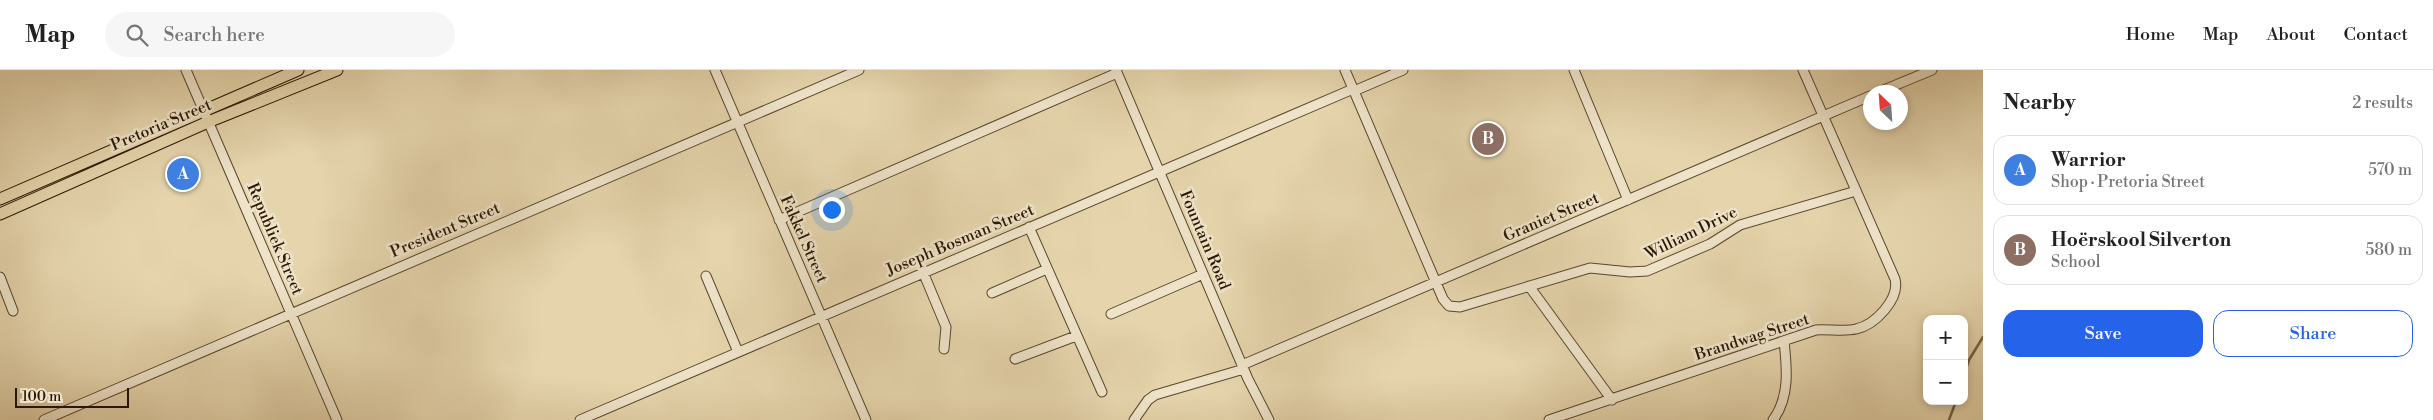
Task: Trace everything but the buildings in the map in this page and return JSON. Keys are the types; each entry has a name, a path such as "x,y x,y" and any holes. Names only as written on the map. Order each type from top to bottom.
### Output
{"main road":[{"name":"Pretoria Street","path":"1,196 298,70"},
{"name":"Pretoria Street","path":"0,214 208,122 337,70"}],"street":[{"name":"Republiek Street","path":"186,70 337,420"},
{"name":"Fakkel Street","path":"715,70 866,420"},
{"name":"President Street","path":"44,420 859,70"},
{"path":"1345,70 1436,282"},
{"name":"Joseph Bosman Street","path":"580,420 923,272 1403,70"},
{"path":"1574,70 1628,200"},
{"name":"Brandwag Street","path":"1549,420 1816,330 1858,329 1872,321 1883,311 1893,296 1896,284 1803,70"},
{"path":"1895,85 1932,70"},
{"path":"779,220 1116,71"},
{"name":"Fountain Road","path":"1116,71 1243,367 1270,420"},
{"name":"Graniet Street","path":"1134,420 1148,400 1155,395 1243,367 1863,99"},
{"name":"William Drive","path":"1436,282 1444,301 1452,307 1460,307 1590,268 1630,272 1648,271 1710,244 1740,225 1856,191"},
{"path":"1029,227 1102,392"},
{"path":"992,293 1047,269"},
{"path":"923,272 946,326 944,349"},
{"path":"1111,314 1203,274"},
{"path":"706,276 738,352"},
{"path":"0,277 13,311"},
{"path":"1530,286 1612,400"},
{"path":"1015,359 1076,336"},
{"path":"1773,420 1782,407 1785,397 1784,341"}],"waterway":[{"path":"1968,363 1983,337"},
{"path":"1949,420 1955,405"}],"place":[{"name":"Hoërskool Silverton","path":"1488,139"},
{"name":"Warrior","path":"183,174"}]}
